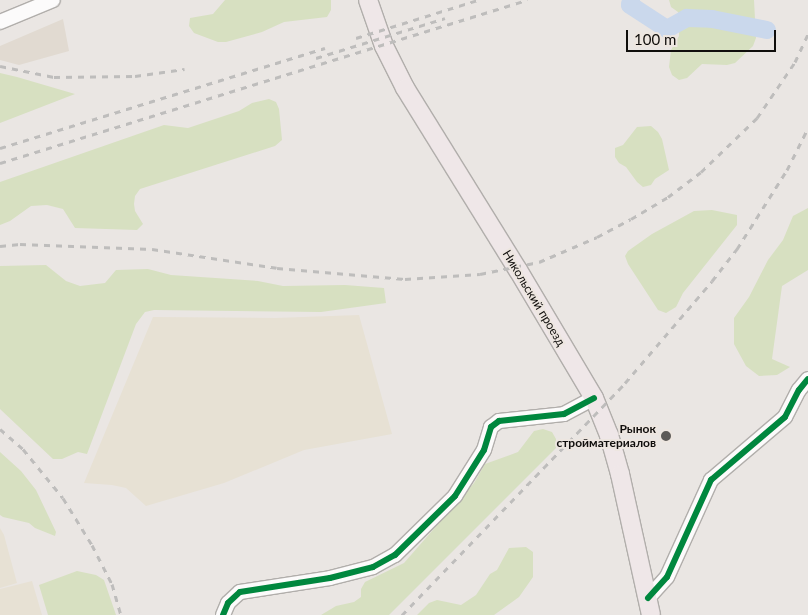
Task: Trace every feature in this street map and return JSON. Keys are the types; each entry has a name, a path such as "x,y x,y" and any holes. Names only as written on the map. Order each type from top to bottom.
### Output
{"main road":[{"name":"Никольский проезд","path":"368,0 384,46 405,88 518,270 594,398 609,435 620,474 650,607"}],"street":[{"path":"0,22 53,0"},
{"path":"650,607 667,577 711,480 785,417 799,390 808,379"},
{"path":"222,615 228,602 240,592 330,578 373,567 395,555 455,496 484,450 491,427 499,421 564,414 594,398"}],"shaded area":[{"path":"63,19 69,51 19,65 0,60 0,46"},
{"path":"359,315 392,434 304,450 224,483 146,506 126,488 84,483 153,317 275,318"},
{"path":"0,528 4,535 17,583 0,588"},
{"path":"32,581 42,615 0,615 0,589"}],"green space":[{"path":"225,0 331,0 331,10 327,17 284,22 262,32 226,42 218,42 194,33 189,26 190,18 213,14"},
{"path":"669,0 754,0 756,38 753,46 735,63 727,65 702,64 687,78 679,80 672,75 669,67 671,50 679,36 679,19 678,12 671,7"},
{"path":"0,73 17,77 75,94 0,123"},
{"path":"269,99 276,102 279,109 282,140 275,146 140,189 135,196 134,204 135,211 143,224 137,230 75,228 63,209 47,205 31,206 10,221 0,225 0,182 164,125 188,128 239,111 252,103"},
{"path":"651,126 662,139 669,170 655,179 651,185 643,187 626,167 619,163 615,157 615,148 623,145 637,127"},
{"path":"808,208 808,270 782,286 772,359 790,367 777,375 759,376 746,366 734,344 734,318 749,297 768,260 783,240 793,216"},
{"path":"712,210 737,215 737,225 683,293 676,307 666,313 658,310 628,264 625,256 628,251 652,234 694,211"},
{"path":"46,265 66,281 80,286 105,283 116,270 148,269 171,275 258,281 283,286 345,285 384,288 386,303 321,312 154,310 145,312 136,324 87,454 78,452 62,459 53,459 0,409 0,266"},
{"path":"543,429 552,432 556,439 556,448 389,615 321,615 336,606 354,602 361,597 361,589 365,582 404,563 474,483 485,464 518,452 534,431"},
{"path":"0,452 21,471 36,490 56,532 55,536 35,528 29,523 0,515"},
{"path":"526,547 533,552 533,577 519,597 494,615 417,615 429,603 437,600 461,605 476,595 490,574 497,570 509,548"},
{"path":"77,571 96,575 104,580 116,615 48,615 39,585"}],"waterway":[{"path":"631,0 630,5 667,29 687,18 712,19 767,30"}],"railway":[{"path":"356,38 478,0"},
{"path":"0,163 527,0"},
{"path":"316,58 445,18"},
{"path":"0,246 20,244 152,249 277,268 405,279 480,274 539,262 597,237 631,219 668,197 701,172 757,118 795,62 808,34"},
{"path":"0,148 325,48"},
{"path":"0,66 54,77 135,76 185,69"},
{"path":"402,615 625,383 712,281 737,249 787,170 808,128"},
{"path":"0,429 23,449 63,498 92,545 112,584 121,615"}],"cycle path":[{"path":"648,598 667,577 711,480 785,417 799,390 808,379"},
{"path":"223,615 228,603 240,592 330,578 373,567 395,555 455,496 484,450 491,427 499,421 564,414 594,398"}],"place":[{"name":"Рынок стройматериалов","path":"666,436"}]}
